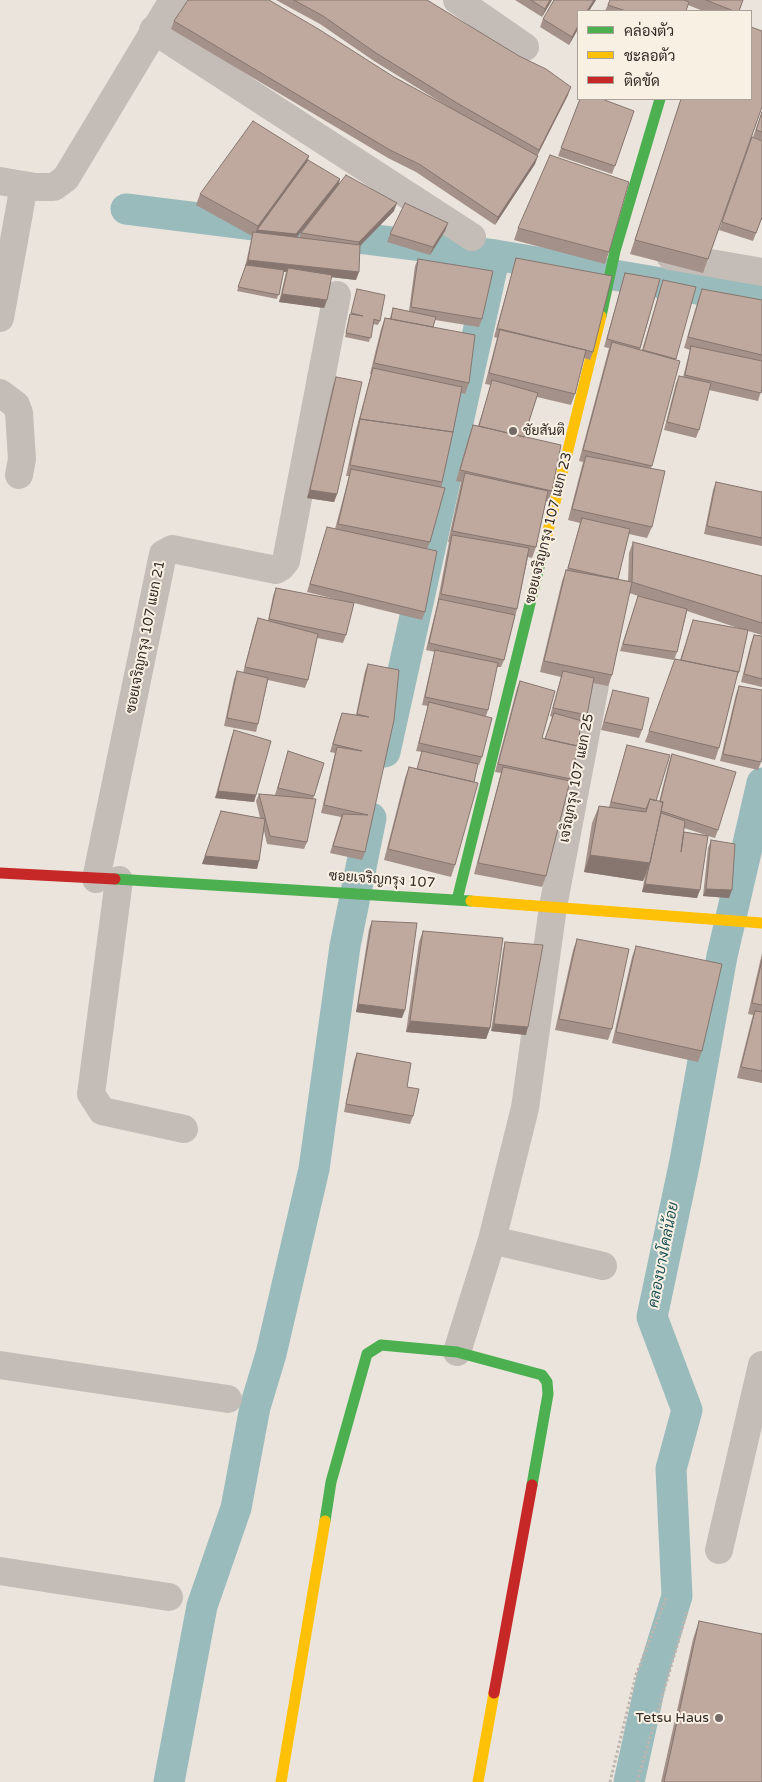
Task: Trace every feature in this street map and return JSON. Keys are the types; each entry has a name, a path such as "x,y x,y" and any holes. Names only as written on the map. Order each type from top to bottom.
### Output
{"street":[{"path":"0,318 12,183 54,187 66,178 152,30 173,0"},
{"path":"457,0 525,47"},
{"path":"152,30 472,237"},
{"name":"ซอยเจริญกรุง 107 แยก 23","path":"457,900 609,284 616,249 660,100"},
{"path":"616,249 762,272"},
{"name":"ซอยเจริญกรุง 107 แยก 21","path":"108,879 162,554 172,549 276,570 286,561 337,295"},
{"path":"0,394 16,405 19,413 22,459 19,475"},
{"name":"เจริญกรุง 107 แยก 25","path":"457,1352 492,1240 524,1108 553,907 602,648"},
{"name":"ซอยเจริญกรุง 107","path":"0,874 348,892 762,923"},
{"path":"108,879 91,1094 102,1111 184,1129"},
{"path":"492,1240 603,1266"},
{"path":"281,1782 331,1482 367,1354 381,1345 457,1352 542,1375 547,1382 548,1394 478,1782"},
{"path":"0,1365 228,1400"},
{"path":"719,1550 762,1365"},
{"path":"0,1571 169,1597"}],"path":[{"path":"610,1782 636,1675 666,1596"},
{"path":"637,1782 687,1612"}],"building":[{"path":"188,0 269,0 394,77 538,156 498,217 419,164 390,150 174,21"},
{"path":"294,0 427,0 519,56 546,69 571,87 539,150 457,103 376,53 323,16"},
{"path":"531,0 550,0 545,9"},
{"path":"554,0 594,0 588,10 577,10 577,28 572,37 543,19"},
{"path":"610,0 684,0 689,2 686,10 623,10 608,5"},
{"path":"706,0 743,0 739,10 731,10"},
{"path":"752,27 762,31 762,107 708,259 635,240 681,100 752,100"},
{"path":"580,100 605,100 634,111 615,166 561,148"},
{"path":"762,112 762,132 756,130"},
{"path":"253,121 309,156 258,226 200,194"},
{"path":"752,137 762,141 762,217 756,233 722,222"},
{"path":"550,155 629,182 609,252 518,228"},
{"path":"308,160 340,179 296,234 257,230"},
{"path":"346,175 397,203 359,242 301,233"},
{"path":"405,203 448,223 433,247 390,234"},
{"path":"253,232 360,245 359,272 248,260"},
{"path":"516,258 612,276 593,352 497,329"},
{"path":"418,259 493,271 482,319 411,307"},
{"path":"246,265 284,270 279,295 238,287"},
{"path":"288,268 332,275 327,300 282,294"},
{"path":"625,273 660,279 640,348 607,339"},
{"path":"663,280 696,287 676,359 643,350"},
{"path":"357,289 385,295 380,321 374,319 371,338 346,333 350,314 363,316 351,313"},
{"path":"702,289 762,300 762,355 688,337"},
{"path":"393,308 436,317 433,327 391,319"},
{"path":"385,318 475,335 469,383 374,363"},
{"path":"500,329 586,350 575,394 489,373"},
{"path":"612,342 680,361 652,466 583,450"},
{"path":"691,346 762,361 761,393 685,375"},
{"path":"373,368 462,387 453,432 360,419 359,422"},
{"path":"679,376 711,383 699,430 667,422"},
{"path":"336,377 362,382 337,494 310,490"},
{"path":"492,380 538,393 524,437 479,426"},
{"path":"360,419 453,432 442,482 350,465"},
{"path":"473,425 561,445 552,491 460,470"},
{"path":"586,456 665,471 652,527 572,509"},
{"path":"351,469 445,488 430,542 338,524"},
{"path":"465,473 548,491 536,547 452,531"},
{"path":"716,482 762,492 762,538 707,526"},
{"path":"582,518 630,529 618,579 568,568"},
{"path":"327,527 437,551 425,612 310,584"},
{"path":"452,535 529,548 517,609 441,594"},
{"path":"633,542 762,576 762,623 632,582"},
{"path":"566,570 632,582 612,675 544,661"},
{"path":"276,588 354,603 346,635 269,619"},
{"path":"638,596 687,609 677,652 623,644"},
{"path":"439,599 515,615 504,660 429,643"},
{"path":"258,618 318,634 308,680 245,667"},
{"path":"693,620 748,630 739,672 681,660"},
{"path":"754,635 762,636 762,679 744,674"},
{"path":"435,650 498,663 488,710 425,697"},
{"path":"675,659 738,672 719,748 649,731"},
{"path":"368,664 399,670 394,720 365,852 333,846 343,814 368,815 324,805 337,747 362,751 333,744 342,713 369,717 357,714"},
{"path":"237,671 268,678 258,724 227,718"},
{"path":"563,671 594,678 587,715 553,708"},
{"path":"520,681 555,691 542,738 578,746 571,779 498,764"},
{"path":"739,686 762,690 761,762 723,754"},
{"path":"613,690 649,698 642,730 604,722"},
{"path":"429,702 492,718 482,757 419,743"},
{"path":"554,713 582,721 577,746 545,739"},
{"path":"234,730 271,741 256,795 218,791"},
{"path":"627,745 670,755 656,801 650,799 646,809 611,802"},
{"path":"288,751 324,763 314,796 278,788"},
{"path":"422,751 478,764 474,782 417,769"},
{"path":"672,754 736,772 718,830 661,811 663,802 660,802"},
{"path":"409,767 478,783 455,865 388,849"},
{"path":"503,767 570,781 546,876 478,863"},
{"path":"259,794 316,799 307,842 270,836"},
{"path":"650,799 663,802 650,863 590,855 599,806 646,812"},
{"path":"221,811 265,819 259,861 205,856"},
{"path":"661,813 685,821 681,852 684,832 708,836 700,890 645,884"},
{"path":"711,840 735,844 732,890 706,889"},
{"path":"372,921 417,923 405,1010 358,1004"},
{"path":"423,931 503,938 490,1028 410,1021"},
{"path":"577,939 629,949 612,1029 559,1019"},
{"path":"505,942 543,945 528,1027 494,1024"},
{"path":"636,946 722,964 702,1051 616,1032"},
{"path":"762,960 762,1005 752,1003"},
{"path":"755,1011 762,1012 762,1071 741,1067"},
{"path":"357,1053 411,1063 407,1087 419,1089 413,1116 346,1104"},
{"name":"Tetsu Haus","path":"699,1621 762,1634 762,1782 664,1782"}],"waterway":[{"path":"126,209 495,255 762,300"},
{"path":"385,752 495,255"},
{"name":"คลองบางโคล่น้อย","path":"629,1782 652,1677 677,1596 671,1469 687,1410 652,1317 685,1161 722,956 762,783"},
{"path":"169,1782 202,1606 236,1508 255,1407 271,1354 314,1169 345,946 371,818"}],"traffic: fast":[{"path":"601,316 615,251 660,100"},
{"path":"457,900 544,547"},
{"path":"115,879 471,901"},
{"path":"325,1521 331,1482 367,1354 381,1345 457,1352 542,1375 547,1382 548,1394 532,1485"}],"traffic: slow":[{"path":"544,547 601,316"},
{"path":"471,901 762,923"},
{"path":"281,1782 325,1521"},
{"path":"478,1782 494,1693"}],"traffic: jam":[{"path":"0,873 115,879"},
{"path":"494,1693 532,1485"}],"place":[{"name":"ชัยสันติ","path":"513,431"},
{"name":"Tetsu Haus","path":"719,1718"}]}
